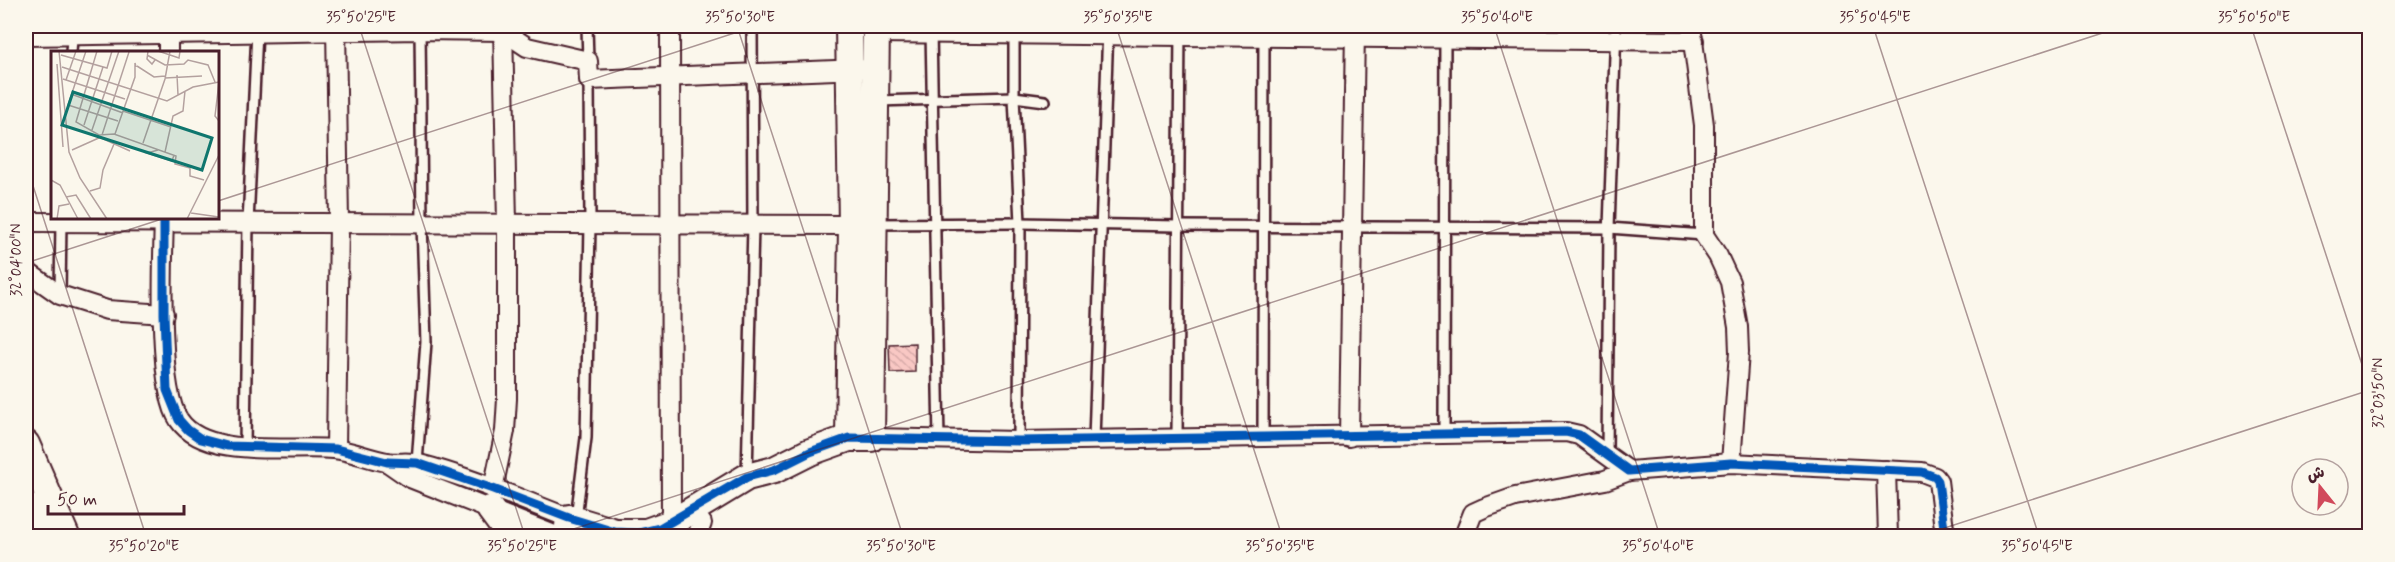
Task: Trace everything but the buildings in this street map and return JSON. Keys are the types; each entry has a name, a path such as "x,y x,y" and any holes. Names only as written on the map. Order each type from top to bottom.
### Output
{"highway":[{"path":"26,510 37,537"}],"street":[{"path":"669,26 670,225 688,530"},
{"path":"849,26 848,68 862,225"},
{"path":"491,499 506,421 507,224 503,28"},
{"path":"26,36 168,38 257,29 503,28 526,46 588,61 589,80 848,68 875,69"},
{"path":"336,29 339,224 336,449"},
{"path":"860,438 862,225 874,102 875,29 1693,33 1704,125 1704,235 1718,256 1730,282 1738,327 1739,352 1731,463"},
{"path":"1349,437 1355,32"},
{"path":"26,222 164,220 339,224 862,225"},
{"path":"164,220 167,390 179,420 201,439 227,446 336,449 387,462 417,463 491,499 510,537"},
{"path":"26,271 60,295 107,310 164,314"},
{"path":"688,530 747,477 774,470 810,452 860,438 1019,441 1566,432 1579,435 1629,471"},
{"path":"26,444 66,537"},
{"path":"387,462 410,478 491,499 578,530 621,533 688,530 752,491 774,470"},
{"path":"1464,537 1470,518 1484,508 1515,497 1605,480 1629,471 1731,463 1922,471 1935,477 1939,488 1945,537"},
{"path":"1886,470 1888,537"}],"lane":[{"path":"587,26 588,61"},
{"path":"747,477 753,225 752,26"},
{"path":"417,463 426,342 420,28"},
{"path":"245,447 248,223 257,29"},
{"path":"931,30 939,440"},
{"path":"1014,30 1014,97 1020,223 1019,441"},
{"path":"1094,440 1108,30"},
{"path":"1177,439 1180,31"},
{"path":"1263,437 1264,31"},
{"path":"1443,435 1445,32"},
{"path":"1607,457 1609,228 1616,33"},
{"path":"578,530 586,438 590,224 589,80"},
{"path":"874,102 1014,97 1045,100"},
{"path":"60,295 61,220"},
{"path":"862,225 1020,223 1609,228 1704,235"}],"cycle path":[{"path":"164,219 167,390 179,420 188,430 201,439 227,446 336,449 387,462 417,463 569,518 615,532 639,533 660,528 747,477 774,470 810,452 849,438 1019,441 1566,432 1579,435 1629,471 1731,463 1922,472 1935,477 1938,481 1945,536"}]}
